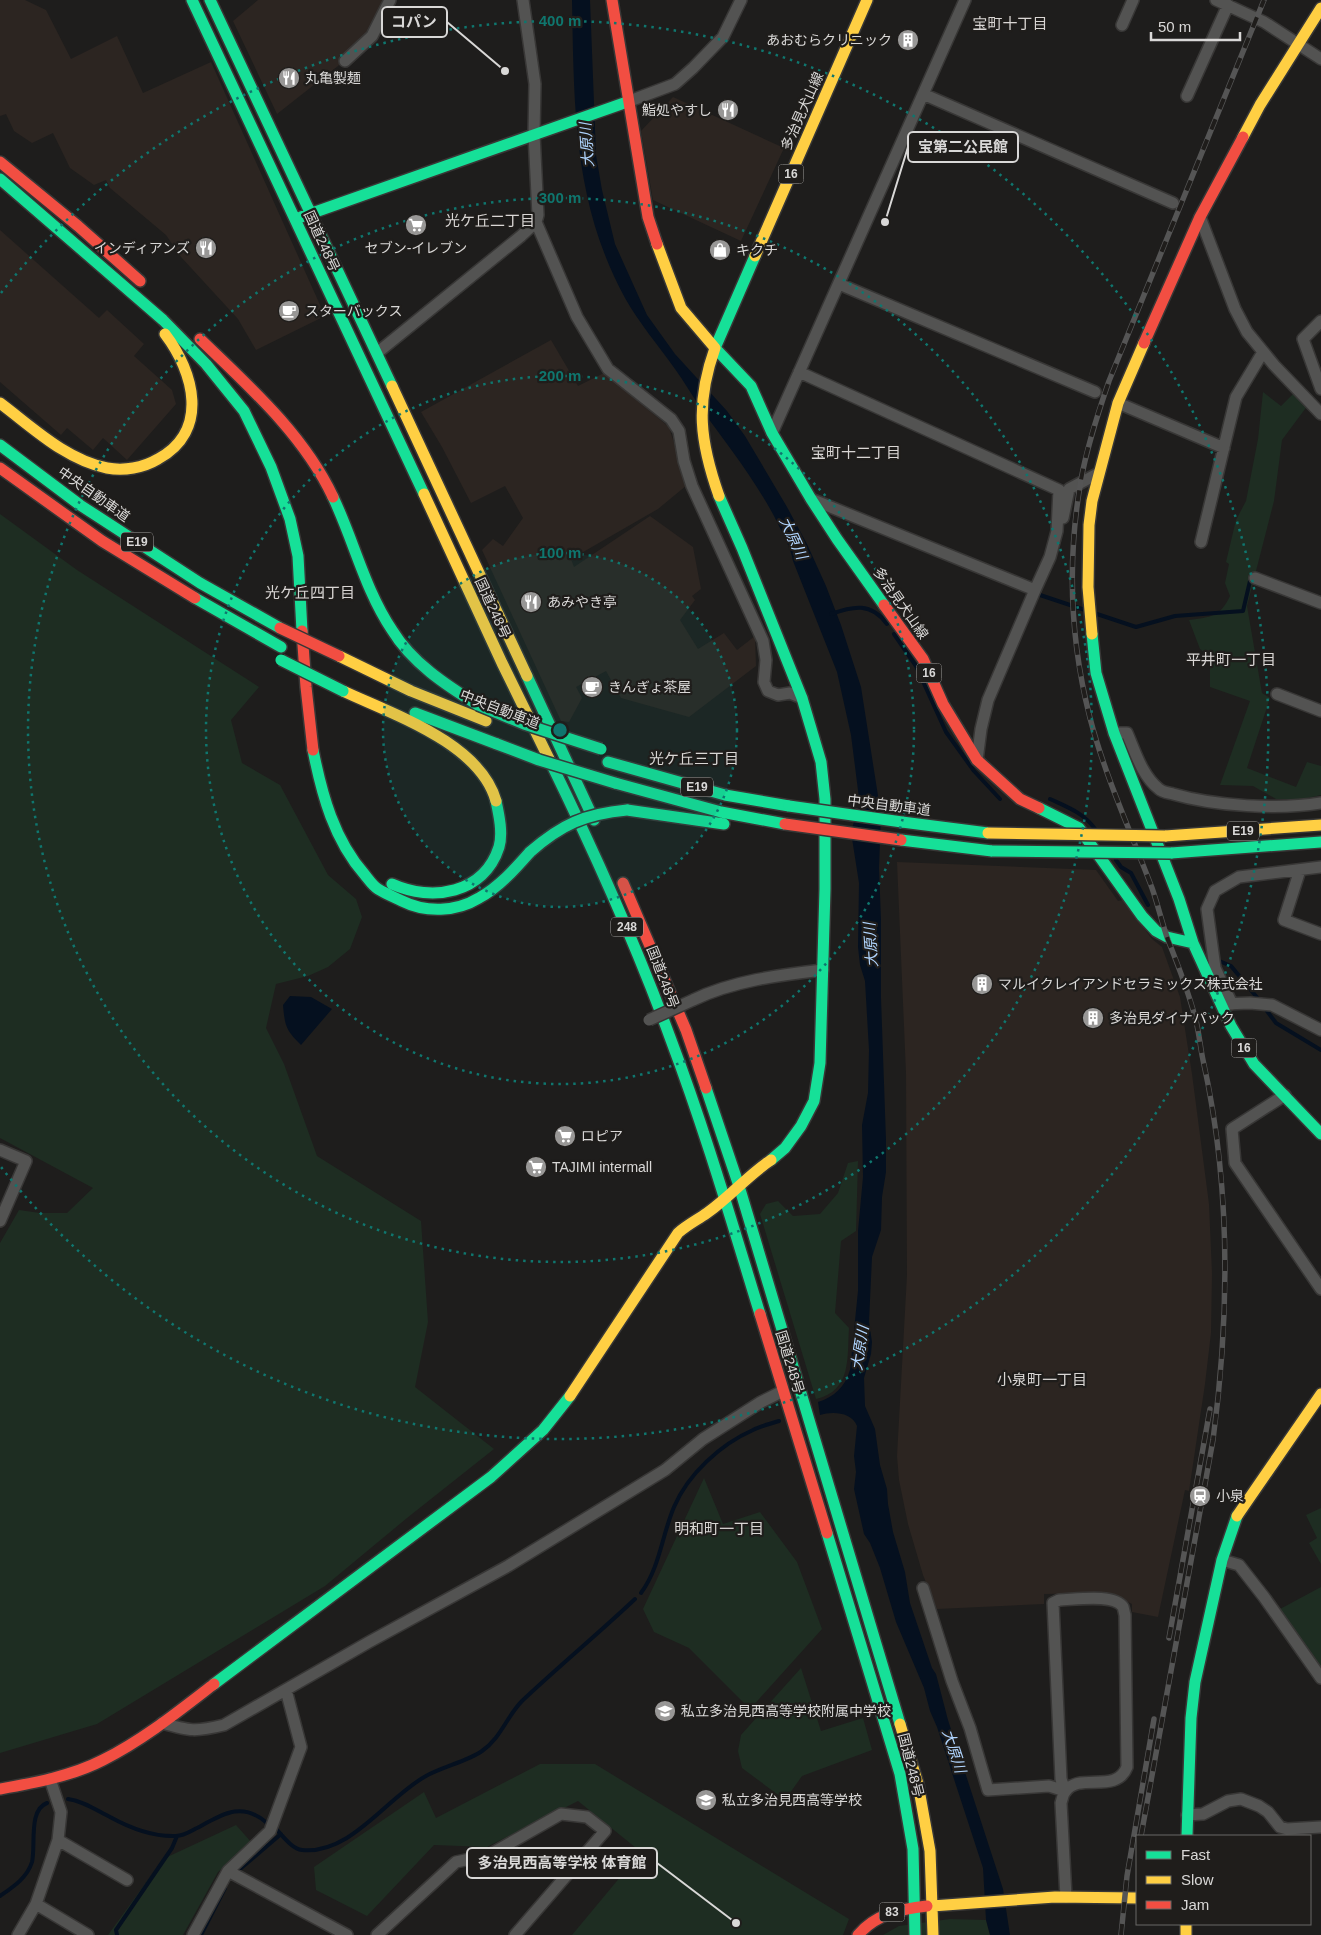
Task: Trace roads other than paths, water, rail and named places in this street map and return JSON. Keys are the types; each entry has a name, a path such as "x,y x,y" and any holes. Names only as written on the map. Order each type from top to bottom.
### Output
{"main road":[{"name":"国道248号","path":"192,0 502,663 612,891 672,1042 724,1197 900,1774 913,1849 915,1935"},
{"name":"国道248号","path":"210,0 377,353 598,829"},
{"path":"0,1789 50,1779 103,1760 162,1723 491,1477 543,1430 562,1408 678,1233 691,1222 707,1213 785,1148 801,1126 814,1101 820,1063 825,889 825,799 821,762 802,698 742,548 723,508 711,473 704,444 701,410 706,373 715,348 681,308 665,270 648,218 612,0"},
{"name":"多治見犬山線","path":"867,0 715,348 751,386 772,433 811,499 837,539 923,659 943,704 978,760 1020,800 1056,815 1079,828 1142,916 1156,931 1167,937 1193,943"},
{"path":"1193,943 1179,899 1114,733 1096,673 1088,587 1089,525 1092,501 1118,403 1200,217 1256,113 1321,8"},
{"path":"296,219 628,102"},
{"path":"0,162 78,226 148,288"},
{"path":"0,179 146,303 199,355 246,413 273,468 290,519 298,559 307,701 312,746 330,820 355,865 369,881 400,903 423,909 448,910 464,906 494,889 548,835 573,820 597,812 627,810 785,828"},
{"path":"0,403 67,451 89,463 106,468 122,470 156,462 169,453 180,440 192,414 191,384 185,366 173,344 160,328 104,268"},
{"path":"189,328 246,383 295,438 322,477 342,516 369,585 392,631 417,660 459,694 478,705 524,724 644,763 705,779 725,795"},
{"path":"210,349 260,416"},
{"name":"中央自動車道","path":"0,444 80,505 200,583 280,628 412,690 486,721 577,754 725,795 789,806 988,833 1165,836 1321,825"},
{"name":"E19","path":"0,468 80,525 200,603 341,678 421,716 539,760 616,783 785,828 992,851 1076,854 1171,853 1321,842"},
{"path":"301,516 310,560"},
{"path":"200,603 216,623 281,660 418,726 454,747 484,775 495,796 500,834 499,847 493,861 477,878 466,886 454,890 439,894 427,894 412,893 398,887 374,870 362,858 355,847 345,830 330,776"},
{"path":"314,629 321,728 325,747"},
{"name":"国道248号","path":"618,873 654,952 686,1030 739,1186 837,1510 918,1784 930,1851 932,1935"},
{"name":"16","path":"1193,943 1226,1004 1231,1026 1254,1064 1321,1134"},
{"path":"1187,1835 1190,1718 1194,1682 1222,1560 1236,1517 1321,1394"},
{"path":"932,1906 1061,1897 1136,1898"},
{"name":"83","path":"858,1935 880,1916 914,1907 932,1906"}],"street":[{"path":"345,62 372,36 390,0"},
{"path":"377,353 536,222 538,215 535,84 523,0"},
{"path":"628,102 675,84 693,68 723,37 741,0"},
{"path":"772,433 965,0"},
{"path":"1122,25 1133,0"},
{"path":"1216,0 1250,14 1321,59"},
{"path":"1187,96 1228,5"},
{"path":"923,94 1173,203"},
{"path":"1200,217 1235,309 1247,332 1263,352 1321,414"},
{"path":"536,222 577,317 608,369 671,420 679,431 684,461 692,486 762,641 766,660 764,682 768,691 778,695 790,693 802,698"},
{"path":"839,284 1095,392"},
{"path":"1321,321 1303,339 1321,389"},
{"path":"1201,542 1236,397 1263,352"},
{"path":"799,372 1059,490 1057,531"},
{"path":"1118,403 1224,448"},
{"path":"978,760 981,729 988,700 1050,557 1057,531 1064,516 1069,489 1099,473"},
{"path":"811,499 1035,590"},
{"path":"1255,578 1321,603"},
{"path":"1277,694 1321,711"},
{"path":"1114,733 1127,733 1146,774 1159,790 1192,800 1238,804 1273,806 1321,803"},
{"path":"1321,867 1239,877 1215,891 1207,909 1215,968 1226,1004 1250,1003 1272,1005 1321,1030"},
{"path":"1300,870 1284,920 1321,934"},
{"path":"650,1020 714,990 763,979 823,970"},
{"path":"1285,1095 1232,1129 1235,1163 1321,1289"},
{"path":"0,1150 26,1161 0,1221"},
{"path":"162,1723 186,1730 201,1731 224,1725 369,1642 508,1566 665,1470 703,1439 761,1402 783,1391"},
{"path":"1222,1560 1239,1565 1321,1678"},
{"path":"923,1588 952,1681 970,1728 988,1790 1049,1786 1065,1792"},
{"path":"1061,1897 1061,1803 1065,1792 1073,1786 1117,1780 1124,1776 1127,1767 1125,1615 1122,1607 1117,1602 1107,1598 1059,1600 1053,1604 1061,1779 1065,1792"},
{"path":"192,1935 228,1871 270,1831 301,1747 286,1690"},
{"path":"18,1935 36,1904 58,1840 61,1812 50,1779"},
{"path":"1187,1815 1203,1814 1228,1801 1241,1799 1259,1806 1268,1812 1280,1827 1287,1829 1321,1827"},
{"path":"377,1935 456,1862 489,1855 561,1814 587,1818 605,1830 515,1935"},
{"path":"58,1840 127,1880"},
{"path":"228,1871 347,1935"},
{"path":"36,1904 88,1935"}],"water":[{"name":"大原川","path":"572,0 590,0 596,155 615,244 647,315 675,354 727,411 745,436 787,507 807,544 826,586 861,687 881,815 879,868 881,998 886,1140 886,1172 882,1197 881,1230 872,1257 869,1322 872,1342 871,1354 864,1378 865,1406 875,1429 893,1532 905,1572 910,1603 932,1668 936,1674 948,1720 1003,1889 1010,1935 990,1935 986,1920 983,1868 924,1688 896,1622 880,1568 870,1543 864,1534 854,1489 856,1472 854,1456 857,1426 846,1415 830,1413 820,1415 818,1402 829,1397 842,1386 850,1370 858,1291 858,1231 863,1177 862,1125 868,1093 869,1050 865,981 860,965 858,947 859,883 851,832 860,806 851,735 837,672 788,544 774,516 748,474 636,316 608,262 595,226 586,190 580,153 574,78"},
{"path":"290,996 311,997 332,1009 301,1045 289,1032 286,1023 283,1005"}],"waterway":[{"path":"1094,613 1136,627 1175,616 1243,611 1250,581"},
{"path":"1040,595 1085,610"},
{"path":"831,614 854,608 868,609 875,612 887,624"},
{"path":"894,634 916,666 946,732 974,771 1000,799"},
{"path":"1050,799 1080,815 1091,823 1095,829"},
{"path":"1116,860 1121,867 1131,873 1148,905"},
{"path":"1217,960 1231,966 1260,1001"},
{"path":"1264,1007 1276,1023 1321,1050"},
{"path":"641,1593 657,1562 674,1507 688,1483 707,1461 729,1443 756,1429 779,1421"},
{"path":"276,1829 291,1845 302,1850 320,1849 337,1844 368,1823 411,1785 432,1773 476,1755 489,1746 522,1701 635,1599"},
{"path":"68,1799 84,1804 134,1828 159,1835 182,1835 215,1818 232,1812 241,1811 249,1813 258,1816 267,1823"},
{"path":"0,1896 19,1882 30,1868 33,1855 35,1820 41,1807 47,1803"},
{"path":"240,1869 281,1834"},
{"path":"117,1935 116,1930 172,1848 177,1836"},
{"path":"201,1935 225,1888"}],"railway":[{"path":"1141,1835 1213,1440 1223,1345 1225,1297 1223,1202 1219,1154 1212,1107 1195,1017 1152,888 1103,761 1083,689 1078,659 1073,600 1074,540 1083,467 1109,381 1264,0"},
{"path":"1169,1638 1210,1409"},
{"path":"1121,1935 1127,1876 1154,1719"}],"place":[{"name":"あおむらクリニック","path":"908,40"},
{"name":"コパン","path":"505,71"},
{"name":"丸亀製麺","path":"289,78"},
{"name":"鮨処やすし","path":"728,110"},
{"name":"宝第二公民館","path":"885,222"},
{"name":"セブン-イレブン","path":"416,225"},
{"name":"インディアンズ","path":"206,248"},
{"name":"キクチ","path":"720,250"},
{"name":"スターバックス","path":"289,311"},
{"name":"あみやき亭","path":"531,602"},
{"name":"きんぎょ茶屋","path":"592,687"},
{"name":"マルイクレイアンドセラミックス株式会社","path":"982,984"},
{"name":"多治見ダイナパック","path":"1093,1018"},
{"name":"ロピア","path":"565,1136"},
{"name":"TAJIMI intermall","path":"536,1167"},
{"name":"小泉","path":"1200,1496"},
{"name":"私立多治見西高等学校附属中学校","path":"665,1711"},
{"name":"私立多治見西高等学校","path":"706,1800"},
{"name":"多治見西高等学校 体育館","path":"736,1923"}],"district":[{"name":"宝町十丁目","path":"1010,24"},
{"name":"光ケ丘二丁目","path":"490,221"},
{"name":"宝町十二丁目","path":"856,453"},
{"name":"光ケ丘四丁目","path":"310,593"},
{"name":"平井町一丁目","path":"1231,660"},
{"name":"光ケ丘三丁目","path":"694,759"},
{"name":"小泉町一丁目","path":"1042,1380"},
{"name":"明和町一丁目","path":"719,1529"}]}
